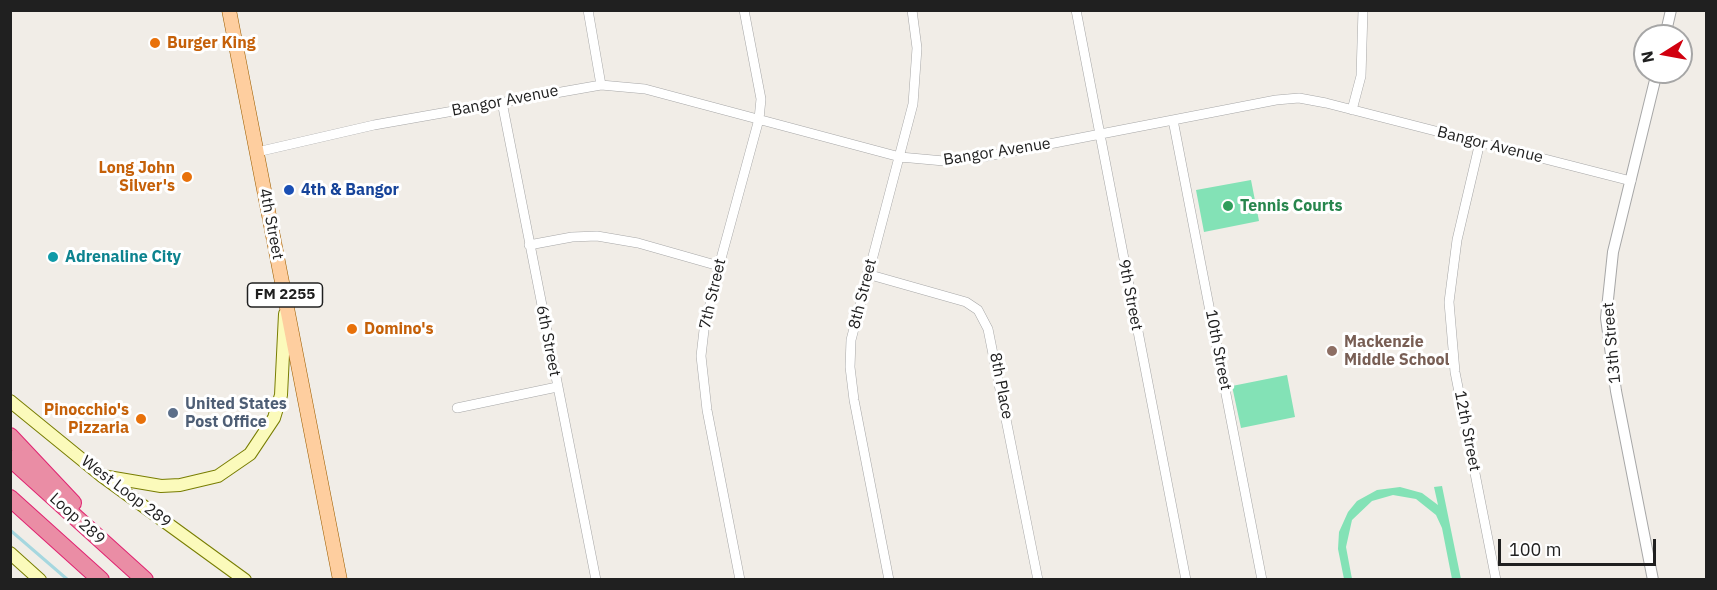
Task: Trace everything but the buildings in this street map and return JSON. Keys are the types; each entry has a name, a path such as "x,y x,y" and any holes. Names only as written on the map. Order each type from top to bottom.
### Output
{"highway":[{"path":"10,436 138,574"},
{"name":"Loop 289","path":"10,459 138,574"},
{"name":"Loop 289","path":"10,498 101,579"},
{"path":"10,512 87,566"}],"main road":[{"name":"4th Street","path":"229,10 340,579"},
{"path":"102,476 161,486 180,485 218,476 250,454 274,418 281,395 286,301"},
{"name":"West Loop 289","path":"10,401 102,476 245,579"},
{"path":"10,553 32,577"}],"street":[{"path":"588,10 601,85"},
{"name":"7th Street","path":"740,579 702,378 704,330 759,118 761,99 744,10"},
{"name":"8th Street","path":"889,579 854,400 850,367 851,340 867,274 908,132 917,76 912,10"},
{"name":"9th Street","path":"1076,10 1186,579"},
{"path":"1352,110 1362,76 1363,10"},
{"name":"13th Street","path":"1653,579 1616,392 1606,318 1613,252 1654,84"},
{"name":"Bangor Avenue","path":"257,152 374,125 601,85 645,89 900,157 944,161 977,158 1299,98 1480,141 1630,181"},
{"name":"6th Street","path":"502,102 596,579"},
{"name":"10th Street","path":"1173,120 1262,579"},
{"name":"12th Street","path":"1480,141 1457,240 1449,302 1455,372 1496,579"},
{"path":"529,245 572,237 597,236 638,243 719,266"},
{"name":"8th Place","path":"867,274 966,302 978,310 988,329 1038,579"},
{"path":"457,408 557,387"}],"green space":[{"name":"Tennis Courts","path":"1251,180 1259,221 1204,232 1196,190"},
{"path":"1287,375 1295,417 1241,428 1232,386"},
{"path":"1442,486 1461,579 1452,579 1442,528 1436,515 1416,499 1393,495 1372,501 1352,520 1346,547 1352,579 1344,579 1338,549 1339,532 1348,512 1357,501 1377,490 1400,487 1422,493 1438,505 1434,487"}],"waterway":[{"path":"10,530 68,580"}],"place":[{"name":"Burger King","path":"155,43"},
{"name":"Long John Silver's","path":"187,177"},
{"name":"4th & Bangor","path":"289,190"},
{"name":"Tennis Courts","path":"1228,206"},
{"name":"Adrenaline City","path":"53,257"},
{"name":"Domino's","path":"352,329"},
{"name":"Mackenzie Middle School","path":"1332,351"},
{"name":"United States Post Office","path":"173,413"},
{"name":"Pinocchio's Pizzaria","path":"141,419"}]}
